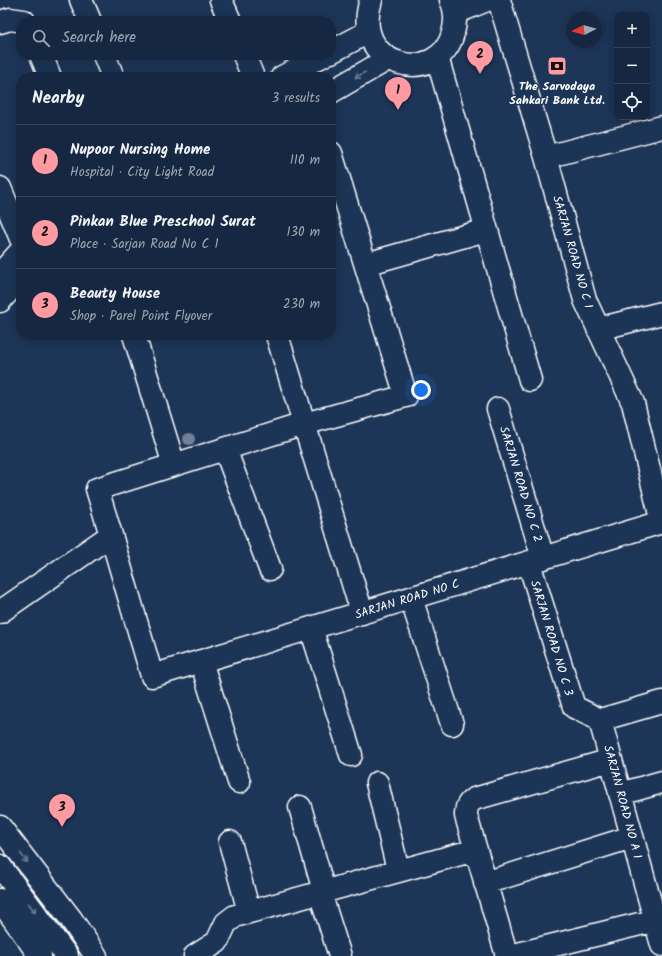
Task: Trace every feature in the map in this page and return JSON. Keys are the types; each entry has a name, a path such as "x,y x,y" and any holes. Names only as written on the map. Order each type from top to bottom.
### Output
{"street":[{"path":"81,0 88,16"},
{"path":"221,0 228,16"},
{"path":"367,11 372,43 379,52 388,59 400,64 413,65 426,63 437,57 446,48 452,37 455,25 453,6 487,0"},
{"name":"SARJAN ROAD NO C 1","path":"499,0 546,157 585,300 633,403 662,523"},
{"path":"336,46 367,11"},
{"path":"0,22 10,19 16,20"},
{"path":"437,57 530,380"},
{"path":"336,89 388,59"},
{"path":"43,60 48,72"},
{"path":"106,60 111,72"},
{"path":"246,60 251,72"},
{"path":"292,72 314,60"},
{"path":"546,157 662,127"},
{"path":"0,612 111,535 97,489 304,424 406,396 336,169"},
{"path":"0,188 16,228"},
{"path":"366,264 486,230"},
{"path":"0,274 16,256"},
{"path":"0,301 16,283"},
{"path":"598,329 662,313"},
{"path":"136,340 174,465"},
{"path":"279,340 362,613"},
{"name":"SARJAN ROAD NO C 2","path":"498,409 536,560"},
{"path":"225,449 270,569"},
{"name":"SARJAN ROAD NO C","path":"111,535 152,676 662,523"},
{"name":"SARJAN ROAD NO C 3","path":"536,560 574,707 600,720"},
{"path":"411,598 452,724"},
{"path":"311,628 351,755"},
{"path":"201,661 239,782"},
{"path":"600,720 662,702"},
{"name":"SARJAN ROAD NO A 1","path":"600,720 662,945"},
{"path":"507,956 475,850 466,809 468,804 474,799 611,760"},
{"path":"377,782 398,870"},
{"path":"620,794 662,782"},
{"path":"300,807 340,956"},
{"path":"0,827 71,919 96,956"},
{"path":"485,883 632,837"},
{"path":"230,842 249,912"},
{"path":"195,956 217,942 229,919 398,870 475,850"},
{"path":"0,866 67,956"},
{"path":"0,900 40,956"},
{"path":"0,920 28,956"},
{"path":"510,956 656,920"}],"place":[{"name":"The Sarvodaya Sahkari Bank Ltd.","path":"557,66"},
{"name":"Pinkan Blue Preschool Surat","path":"480,74"},
{"name":"Nupoor Nursing Home","path":"398,110"},
{"name":"Beauty House","path":"62,827"}]}
